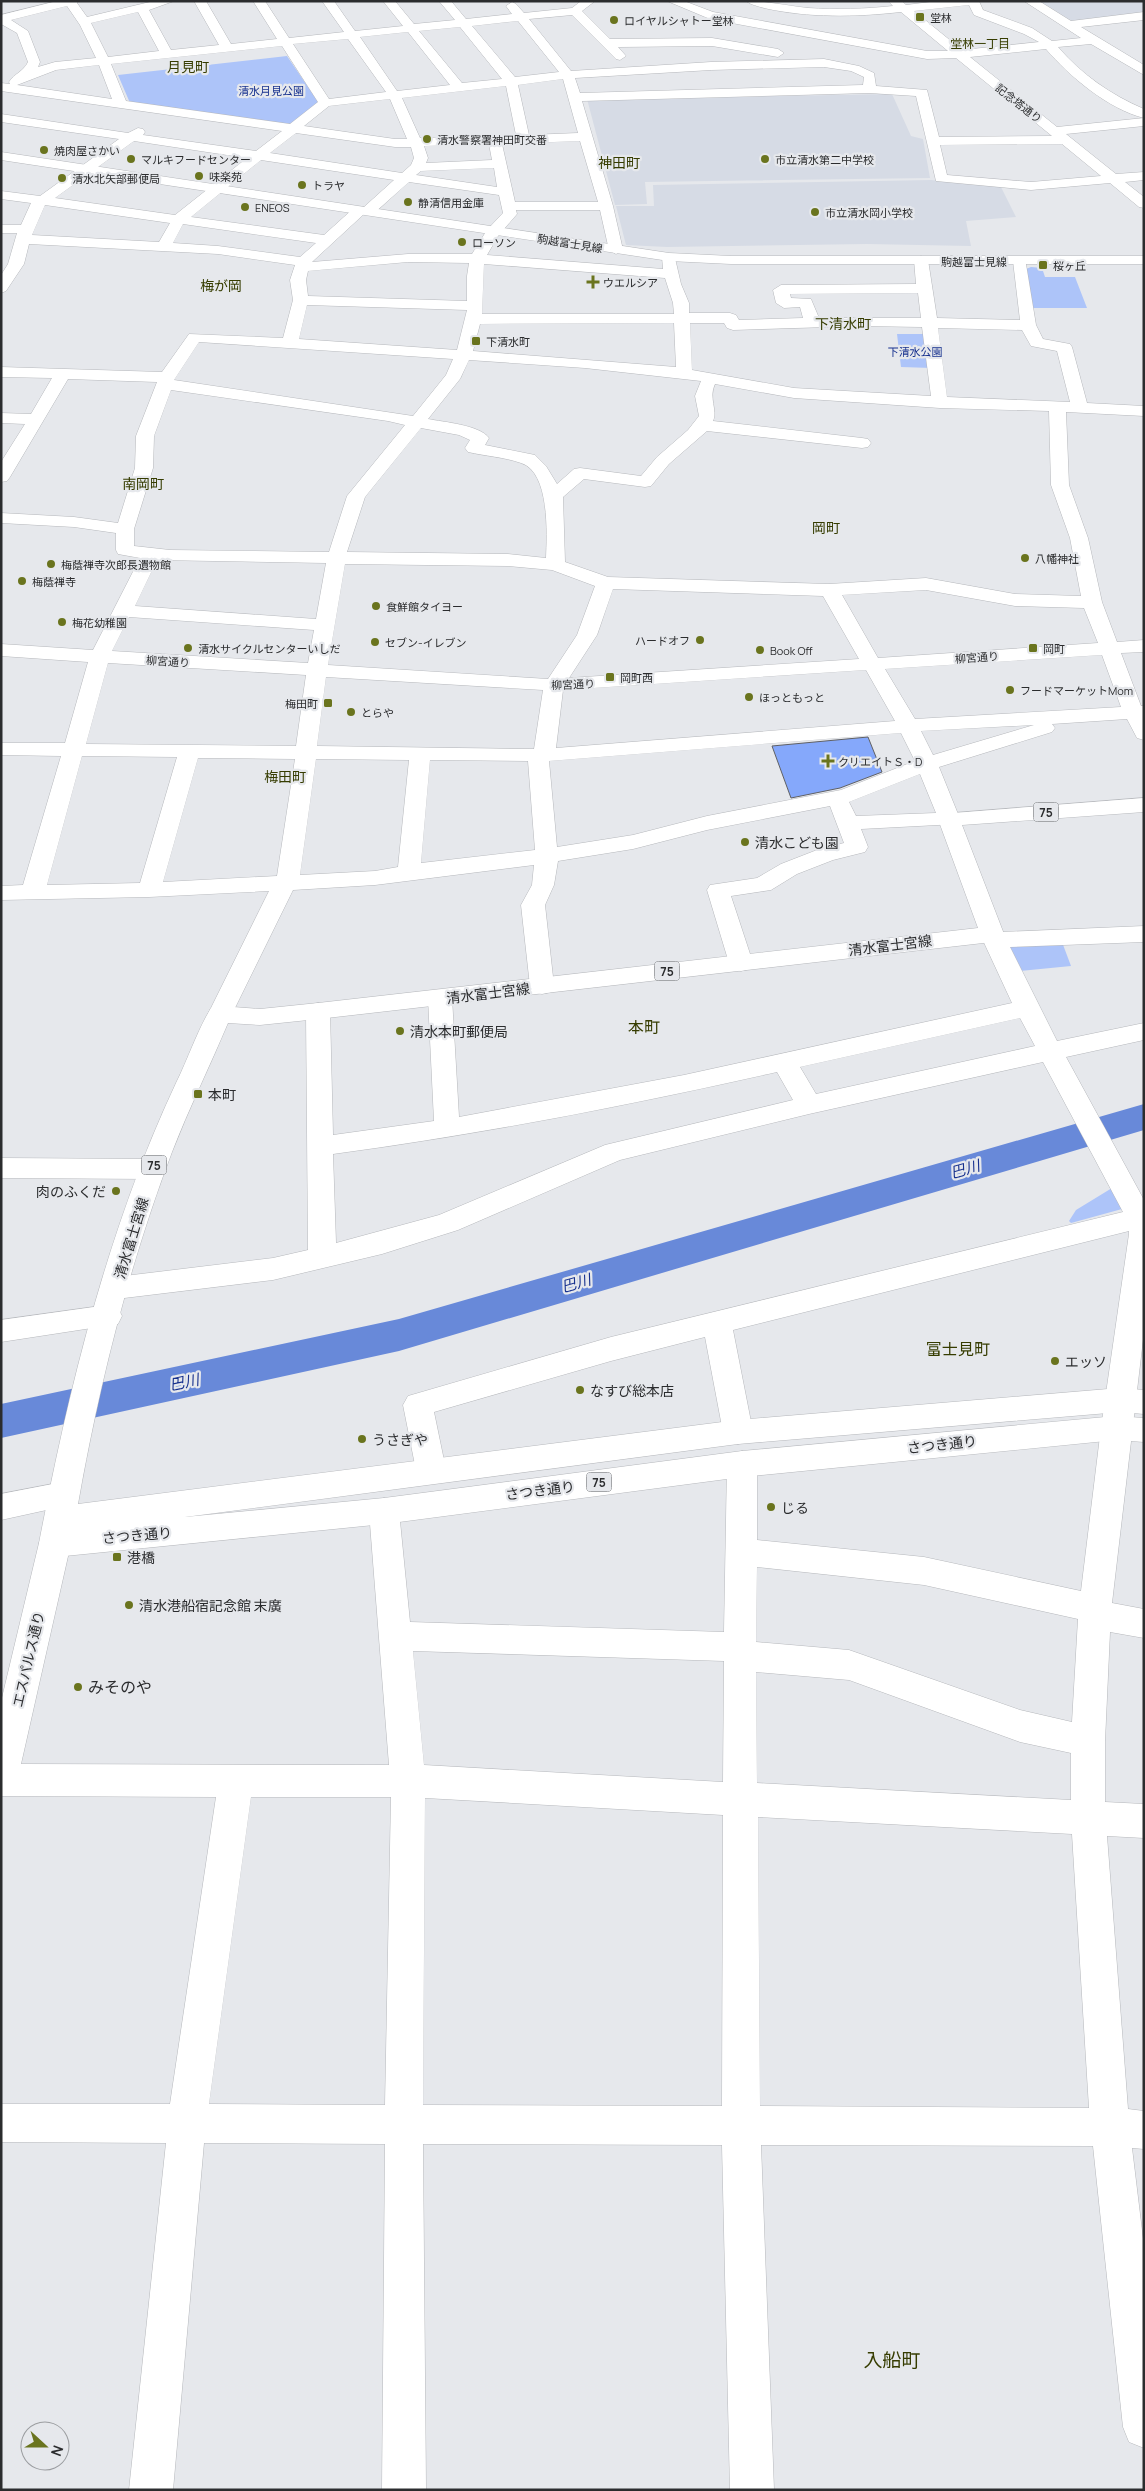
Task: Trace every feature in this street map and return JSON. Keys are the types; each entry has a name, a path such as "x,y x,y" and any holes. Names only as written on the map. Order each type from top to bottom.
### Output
{"street":[{"path":"1,19 70,1 85,21 121,105"},
{"path":"85,21 168,1"},
{"path":"200,1 227,48"},
{"path":"259,1 325,103"},
{"path":"290,342 301,300 298,280 302,265 328,240 417,167 421,158 418,144 394,95 328,1"},
{"path":"389,1 458,88"},
{"path":"445,1 511,81 523,139"},
{"path":"508,1 568,75 606,206 616,250"},
{"path":"2,88 38,70 55,66 575,11 589,1"},
{"path":"673,1 710,15 927,56 1092,40"},
{"path":"752,1 792,10 834,14 898,5 973,1 978,12 1028,31 1046,41 1070,69 1121,104 1144,114"},
{"path":"820,1 869,45"},
{"path":"1030,1 1144,71"},
{"name":"記念塔通り","path":"898,5 1144,204"},
{"path":"143,7 153,32 167,54"},
{"path":"716,80 741,46 792,10"},
{"path":"575,11 633,70"},
{"path":"1069,25 1142,17"},
{"path":"1,19 22,31 34,62 21,78"},
{"path":"9,40 25,36"},
{"path":"608,43 712,42 741,46 864,71 871,80 869,89"},
{"path":"927,56 927,81 933,141 941,178 945,180 1031,186 1144,176"},
{"path":"574,97 716,80 824,63"},
{"path":"164,246 180,219 215,188 325,103 511,81 633,70 716,80 869,89 927,81"},
{"path":"2,88 394,143 418,144 587,137"},
{"path":"1,288 16,264 25,234 38,204 168,112"},
{"path":"1,118 505,192"},
{"path":"933,141 1059,135 1144,122"},
{"path":"220,1014 290,872 318,671 337,556 356,496 454,376 464,356 474,312 474,272 485,242 492,231 510,214 495,140"},
{"name":"駒越富士見線","path":"1,156 669,257 731,260 1144,260"},
{"path":"417,167 500,164"},
{"path":"1,195 328,240"},
{"path":"508,206 606,206"},
{"path":"1,229 25,234 242,252 302,265 408,258 479,259 672,274"},
{"path":"669,257 673,284 681,303 684,373"},
{"path":"921,260 940,403"},
{"path":"1020,261 1028,325 1037,343 1064,347 1080,407"},
{"path":"812,322 806,302 784,303 781,290 926,288"},
{"path":"853,289 861,321"},
{"path":"301,300 474,312 682,319 730,318 733,325 861,321 930,321 1028,325"},
{"path":"1092,602 1015,600 926,584 829,590 606,583 555,565 508,560 151,554 125,550 125,529 142,482 145,436 166,380 194,337 290,342 684,373 794,393 940,403 1057,406 1144,411"},
{"path":"1,372 166,380 416,421 464,431 480,438 474,448 529,459 540,470 554,495 555,565"},
{"path":"1,477 62,376"},
{"path":"554,495 580,473 645,482 666,457 694,435 703,424 707,416 702,402 703,388 711,378"},
{"path":"1057,406 1060,485 1079,538 1092,602 1108,648 1138,712 1144,734"},
{"path":"1,418 37,419"},
{"path":"703,424 862,443"},
{"path":"1,518 74,522 125,529"},
{"path":"33,892 100,656 151,554"},
{"path":"542,986 533,905 543,885 547,856 541,754 554,685 587,635 606,583"},
{"path":"829,590 908,726 927,764 993,937 1027,1008 1142,1218 1143,1234 1131,1415 1094,1611 1088,1741 1088,1817 1127,2128 1144,2427"},
{"path":"123,611 325,626"},
{"name":"柳宮通り","path":"1,650 554,685 1144,646"},
{"path":"1,749 541,754 908,726 1138,712"},
{"path":"1,893 149,890 375,878 409,872 547,856 634,842 707,823 838,798 927,764 1089,715"},
{"path":"149,890 189,751"},
{"path":"409,872 420,754"},
{"path":"741,962 718,890 763,885 789,870 825,855 857,847 849,822 838,798"},
{"name":"75","path":"949,819 1144,805"},
{"path":"849,822 949,819"},
{"name":"清水富士宮線","path":"61,1510 107,1320 153,1169 220,1014 260,1017 440,998 741,962 993,937 1144,934"},
{"path":"440,998 447,1129"},
{"path":"320,1146 447,1129 684,1084 1027,1008"},
{"path":"318,1011 322,1257"},
{"path":"116,1288 265,1270 382,1243 448,1223 614,1152 809,1105 1052,1053 1144,1031"},
{"path":"784,1062 809,1105"},
{"path":"1,1168 153,1169"},
{"path":"415,1506 418,1472 418,1405 611,1349 1142,1218"},
{"path":"1,1331 107,1320"},
{"path":"717,1323 738,1432 742,1464 740,1652 742,2127 752,2490"},
{"name":"さつき通り","path":"61,1510 418,1472 738,1432 1131,1415"},
{"name":"さつき通り","path":"61,1510 384,1511 1131,1415"},
{"path":"1,1507 61,1510"},
{"name":"エスパルス通り","path":"1,1776 61,1510"},
{"path":"384,1511 408,1782 404,2125 404,2490"},
{"path":"742,1552 924,1571 1144,1624"},
{"path":"395,1636 740,1652 849,1664 1020,1726 1088,1741"},
{"path":"1,1780 408,1782 740,1801 1144,1820"},
{"path":"151,2490 187,2123 236,1780"},
{"path":"1,2123 1127,2128"}],"shaded area":[{"path":"1037,1 1144,1 1144,13 1071,22"},
{"name":"市立清水第二中学校","path":"892,94 911,136 923,139 930,178 645,182 647,204 615,205 587,99"},
{"name":"市立清水岡小学校","path":"931,180 1001,187 1016,217 966,221 971,246 867,244 667,247 626,245 616,206 654,206 653,185"}],"green space":[{"name":"清水月見公園","path":"287,56 319,103 290,126 130,103 118,75"},
{"path":"1031,267 1042,268 1045,277 1075,277 1087,308 1030,308 1026,269"},
{"name":"下清水公園","path":"897,334 927,334 932,368 901,367"},
{"path":"1062,942 1071,966 1020,971 1006,946"},
{"path":"1112,1188 1122,1209 1071,1223 1069,1221 1076,1210"}],"building":[{"name":"クリエイトＳ・D","path":"868,737 882,772 840,788 791,798 772,746"}],"waterway":[{"name":"巴川","path":"1,1421 399,1335 1144,1117"}],"place":[{"name":"堂林","path":"920,17"},
{"name":"ロイヤルシャトー堂林","path":"614,20"},
{"name":"清水警察署神田町交番","path":"427,139"},
{"name":"焼肉屋さかい","path":"44,150"},
{"name":"マルキフードセンター","path":"131,159"},
{"name":"市立清水第二中学校","path":"765,159"},
{"name":"味楽苑","path":"199,176"},
{"name":"清水北矢部郵便局","path":"62,178"},
{"name":"トラヤ","path":"302,185"},
{"name":"静清信用金庫","path":"408,202"},
{"name":"ENEOS","path":"245,207"},
{"name":"市立清水岡小学校","path":"815,212"},
{"name":"ローソン","path":"462,242"},
{"name":"桜ヶ丘","path":"1043,265"},
{"name":"ウエルシア","path":"593,282"},
{"name":"下清水町","path":"476,341"},
{"name":"八幡神社","path":"1025,558"},
{"name":"梅蔭禅寺次郎長遺物館","path":"51,564"},
{"name":"梅蔭禅寺","path":"22,581"},
{"name":"食鮮館タイヨー","path":"376,606"},
{"name":"梅花幼稚園","path":"62,622"},
{"name":"ハードオフ","path":"700,640"},
{"name":"セブン-イレブン","path":"375,642"},
{"name":"清水サイクルセンターいしだ","path":"188,648"},
{"name":"岡町","path":"1033,648"},
{"name":"Book Off","path":"760,650"},
{"name":"岡町西","path":"610,677"},
{"name":"フードマーケットMom","path":"1010,690"},
{"name":"ほっともっと","path":"749,697"},
{"name":"梅田町","path":"328,703"},
{"name":"とらや","path":"351,712"},
{"name":"クリエイトＳ・D","path":"828,761"},
{"name":"清水こども園","path":"745,842"},
{"name":"清水本町郵便局","path":"400,1031"},
{"name":"本町","path":"198,1094"},
{"name":"肉のふくだ","path":"116,1191"},
{"name":"エッソ","path":"1055,1361"},
{"name":"なすび総本店","path":"580,1390"},
{"name":"うさぎや","path":"362,1439"},
{"name":"じる","path":"771,1507"},
{"name":"港橋","path":"117,1557"},
{"name":"清水港船宿記念館 末廣","path":"129,1605"},
{"name":"みそのや","path":"78,1687"}],"district":[{"name":"堂林一丁目","path":"980,43"},
{"name":"月見町","path":"188,66"},
{"name":"神田町","path":"619,162"},
{"name":"梅が岡","path":"221,285"},
{"name":"下清水町","path":"843,323"},
{"name":"南岡町","path":"143,483"},
{"name":"岡町","path":"826,527"},
{"name":"梅田町","path":"285,776"},
{"name":"本町","path":"644,1027"},
{"name":"富士見町","path":"958,1349"},
{"name":"入船町","path":"892,2360"}]}
